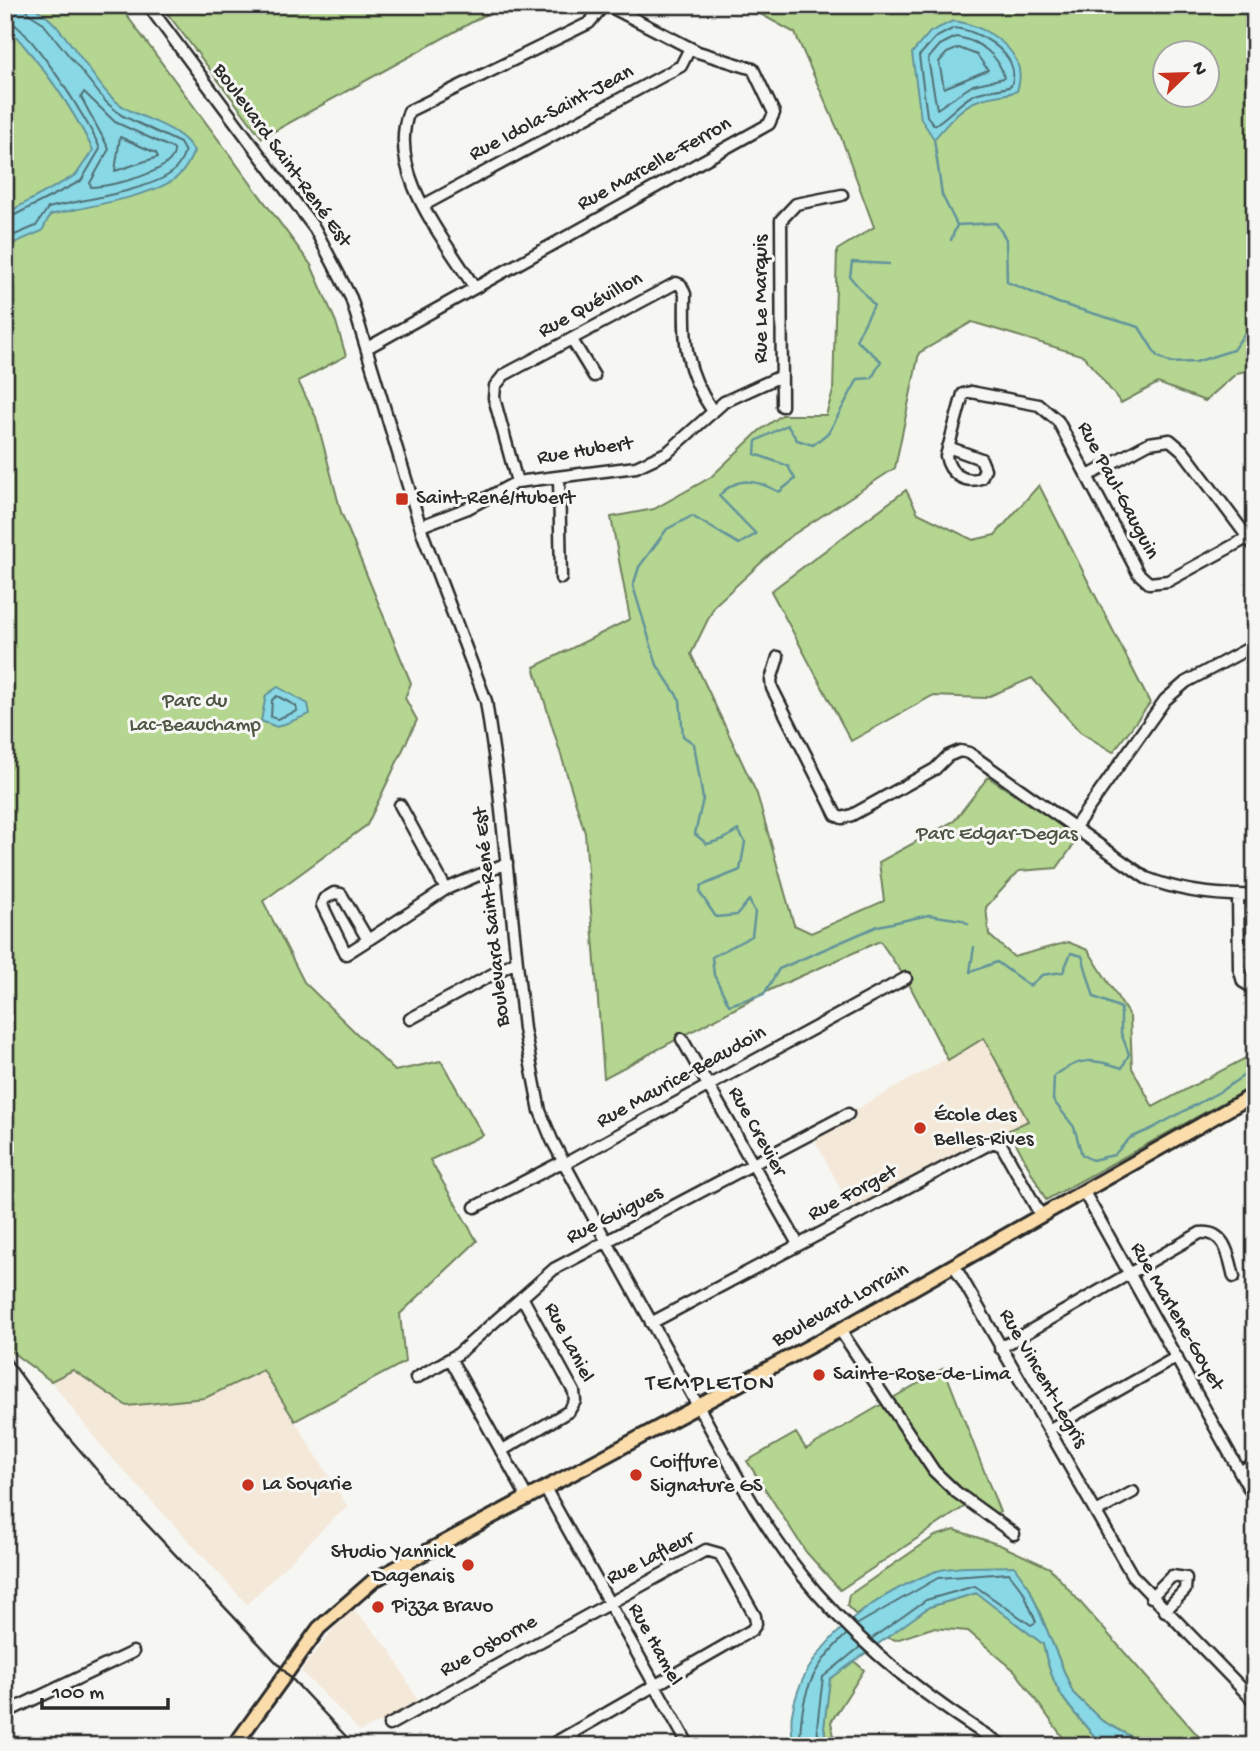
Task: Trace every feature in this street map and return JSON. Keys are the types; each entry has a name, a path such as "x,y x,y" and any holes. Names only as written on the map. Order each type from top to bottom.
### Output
{"main road":[{"name":"Boulevard Lorrain","path":"234,1746 319,1628 343,1604 390,1570 546,1490 840,1330 1255,1094"}],"street":[{"name":"Boulevard Saint-René Est","path":"148,5 315,229 351,298 421,527 486,701 507,863 515,962 537,1100 543,1121 698,1406 767,1526 804,1578 843,1622 925,1694 1004,1746"},
{"name":"Rue Marcelle-Ferron","path":"367,348 769,124 774,113 753,69 690,48 606,5"},
{"path":"474,287 424,205 408,172 405,122 409,111 589,23 606,5"},
{"name":"Rue Idola-Saint-Jean","path":"424,205 681,66 690,48"},
{"name":"Rue Le Marquis","path":"782,406 781,220 796,204 842,195"},
{"name":"Rue Quévillon","path":"517,482 494,398 495,386 504,375 572,340 664,287 676,283 681,285 685,294 687,362 695,386 712,410"},
{"path":"572,340 594,376"},
{"name":"Rue Hubert","path":"421,527 468,508 517,482 636,467 668,452 712,410 781,376"},
{"name":"Rue Paul-Gauguin","path":"948,447 963,394 971,392 1040,405 1058,421 1138,573 1149,583 1168,581 1247,538"},
{"path":"1088,476 1149,443 1170,440 1183,451 1255,547"},
{"path":"559,477 561,578"},
{"path":"1075,827 1165,700 1186,682 1255,645"},
{"path":"778,657 771,680 772,688 836,815 842,818 936,769 948,756 960,751 969,753 1146,878 1172,888 1238,896 1255,895"},
{"path":"400,805 446,889"},
{"path":"368,940 341,894 334,893 324,900 322,905 346,954 368,940 446,889 507,863"},
{"path":"1238,896 1239,968 1243,982 1255,989"},
{"path":"410,1019 515,962"},
{"name":"Rue Maurice-Beaudoin","path":"475,1207 709,1087 905,978"},
{"name":"Rue Crevier","path":"682,1039 798,1244"},
{"name":"Rue Guigues","path":"416,1378 451,1360 554,1269 848,1114"},
{"name":"Rue Forget","path":"652,1323 993,1142 1003,1146 1041,1216"},
{"name":"Rue Marlene-Goyet","path":"1084,1192 1255,1499"},
{"path":"1000,1348 1192,1236 1210,1231 1220,1238 1227,1249 1234,1278"},
{"name":"Rue Vincent-Legris","path":"954,1265 1132,1575 1255,1702"},
{"name":"Rue Laniel","path":"501,1451 569,1411 575,1401 574,1392 522,1297"},
{"path":"840,1330 934,1471 956,1492 1014,1534"},
{"path":"1050,1429 1177,1357"},
{"path":"451,1360 528,1499"},
{"path":"1241,1471 1255,1463"},
{"name":"Rue Hamel","path":"546,1490 689,1746"},
{"path":"1096,1512 1133,1492"},
{"name":"Rue Lafleur","path":"608,1603 706,1550 714,1550 720,1554 755,1616 756,1624 752,1630 655,1687"},
{"path":"1151,1597 1172,1576 1178,1574 1186,1578 1185,1590 1165,1611"},
{"name":"Rue Osborne","path":"389,1725 608,1603"},
{"path":"5,1713 133,1652"},
{"path":"549,1746 655,1687"},
{"path":"571,1734 578,1746"}],"shaded area":[{"name":"École des Belles-Rives","path":"984,1038 1028,1121 1002,1136 1002,1146 1000,1144 854,1215 812,1134"},
{"path":"220,1300 348,1507 247,1604 103,1448 51,1381"},
{"path":"351,1606 391,1651 420,1705 360,1731 301,1671"}],"green space":[{"name":"Parc du Lac-Beauchamp","path":"5,5 119,5 311,265 336,322 346,356 298,381 316,417 341,512 411,683 405,698 417,720 367,825 263,901 304,982 395,1071 441,1061 483,1135 430,1160 477,1241 400,1314 405,1362 295,1421 263,1370 205,1398 127,1406 73,1370 51,1381 5,1347"},
{"path":"161,5 503,5 262,138"},
{"name":"Parc Edgar-Degas","path":"744,5 1255,5 1255,369 1237,373 1205,401 1158,383 1121,403 1084,356 972,322 919,353 895,468 788,538 715,605 691,654 757,794 794,925 811,933 884,901 879,862 954,821 988,777 1079,837 1057,868 1019,871 986,907 989,935 1014,957 1068,942 1088,950 1130,1017 1132,1068 1153,1107 1251,1055 1255,1057 1255,1085 1046,1200 1009,1130 1028,1121 984,1038 948,1060 908,982 880,941 772,989 604,1078 585,833 534,667 630,619 611,517 654,509 711,477 759,431 782,415 826,415 833,391 837,250 874,227 841,137 795,33"},
{"path":"1039,485 1150,703 1113,752 1080,732 1032,678 985,698 932,696 851,741 771,591 906,490 918,513 973,540 995,535"},
{"path":"944,1368 1000,1512 989,1515 970,1503 840,1590 806,1552 747,1461 796,1433 806,1449"},
{"path":"955,1530 1000,1545 1050,1568 1200,1738 1223,1746 1148,1746 1101,1720 1073,1693 1029,1587 936,1571 856,1615 847,1606 849,1595 935,1536"},
{"path":"977,1593 1043,1644 1052,1677 1064,1700 1103,1746 1069,1746 1015,1671 968,1631 932,1628 896,1640 885,1637 929,1607"},
{"path":"854,1661 864,1670 831,1722 836,1746 827,1746 824,1727 830,1679"}],"water":[{"path":"5,5 27,5 50,19 110,96 131,111 177,133 186,141 194,151 179,175 166,184 134,196 50,215 42,231 5,247 5,214 76,175 93,150 54,84 5,24"},
{"path":"953,21 979,28 1003,43 1018,64 1020,77 1017,91 972,103 954,116 934,139 921,119 912,53 930,32"},
{"path":"278,687 308,704 310,714 277,727 261,721 266,695"},
{"path":"1014,1566 1029,1587 1073,1693 1101,1720 1148,1746 1103,1746 1064,1700 1052,1677 1043,1644 976,1593 929,1607 830,1679 824,1727 827,1746 793,1746 791,1718 799,1689 810,1666 844,1626 888,1595 934,1572 962,1567"}],"waterway":[{"path":"934,139 942,195 957,225"},
{"path":"951,240 957,225 996,223 1006,239 1007,282 1058,303 1139,327 1157,356 1170,363 1196,362 1233,350 1255,319"},
{"path":"889,264 852,262 850,277 874,305 856,340 881,361 872,378 858,379 829,432 813,445 797,440 787,425 756,441 755,454 788,466 795,479 779,492 755,482 740,482 719,496 756,534 739,544 692,516 667,529 639,567 633,586 657,665 680,700 683,736 694,744 703,799 695,834 707,844 724,839 738,830 745,842 740,870 701,886 700,893 716,917 737,915 749,900 755,912 752,936 712,957 714,975 729,1005 764,994 779,969 878,926 929,915 962,920 968,924"},
{"path":"974,947 970,972 997,962 1030,986 1042,975 1063,972 1071,953 1082,956 1094,997 1121,1008 1121,1033 1129,1054 1122,1068 1086,1061 1071,1065 1054,1076 1053,1100 1074,1127 1082,1155 1092,1160 1114,1155 1130,1138 1221,1091 1255,1068"}],"railway":[{"path":"5,1353 53,1419 108,1483 355,1746"}],"place":[{"name":"Saint-René/Hubert","path":"402,499"},
{"name":"École des Belles-Rives","path":"920,1128"},
{"name":"Sainte-Rose-de-Lima","path":"819,1375"},
{"name":"Coiffure Signature GS","path":"636,1475"},
{"name":"La Soyarie","path":"248,1485"},
{"name":"Studio Yannick Dagenais","path":"468,1565"},
{"name":"Pizza Bravo","path":"378,1607"}],"district":[{"name":"TEMPLETON","path":"711,1384"}]}
